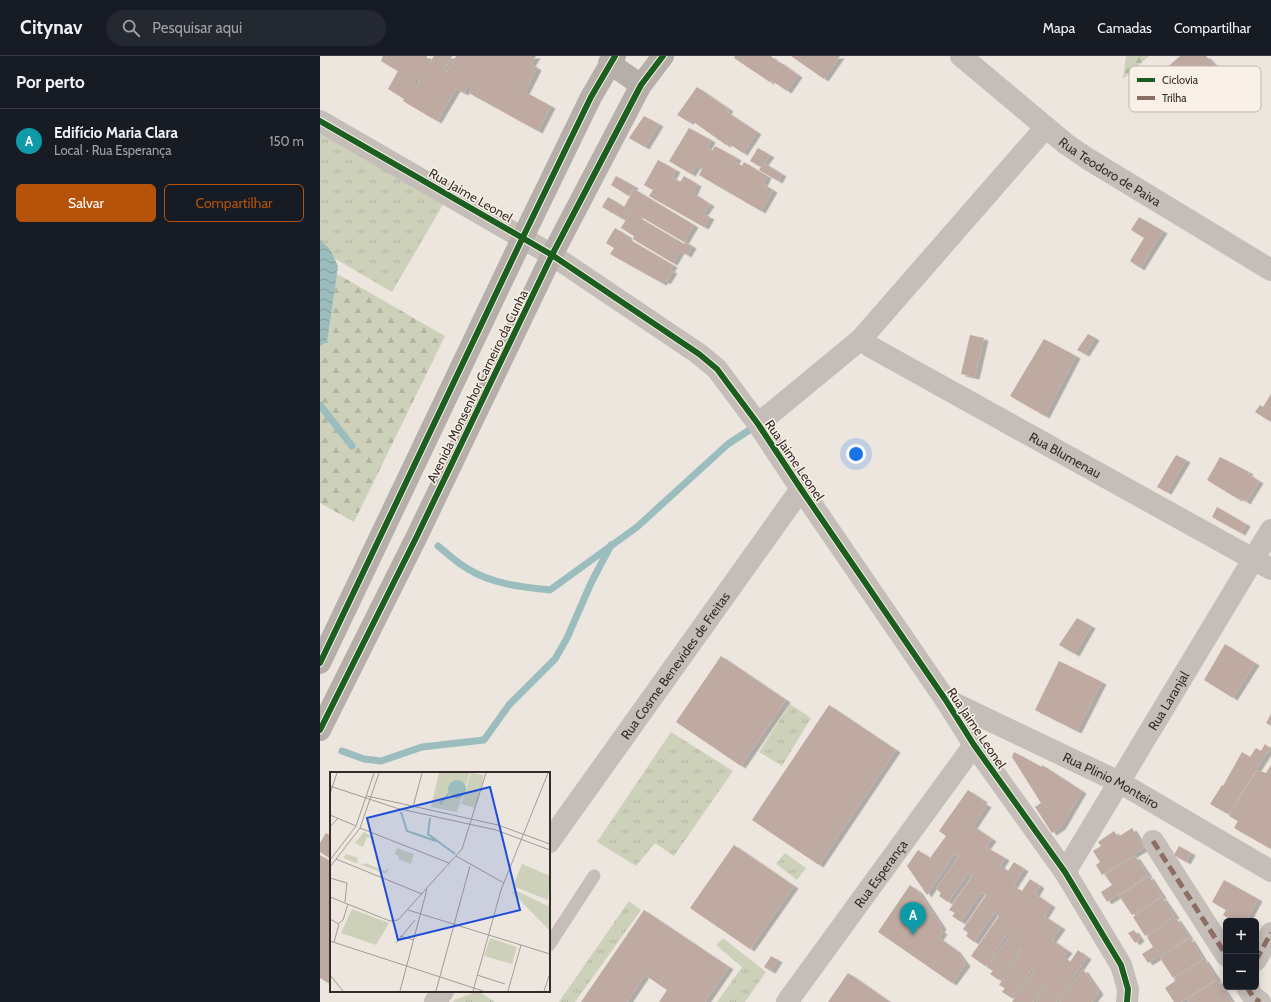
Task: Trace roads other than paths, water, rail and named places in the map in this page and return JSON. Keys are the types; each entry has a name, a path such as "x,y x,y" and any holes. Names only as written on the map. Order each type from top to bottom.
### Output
{"main road":[{"name":"Avenida Monsenhor Carneiro da Cunha","path":"320,730 417,536 552,255 641,85 663,56"},
{"name":"Avenida Monsenhor Carneiro da Cunha","path":"322,655 523,238 612,60"},
{"path":"612,60 641,85"}],"street":[{"name":"Rua Teodoro de Paiva","path":"961,56 1088,159 1271,270"},
{"name":"Rua Jaime Leonel","path":"320,121 552,255 699,354 716,370 758,424 945,699 974,745 1065,872 1115,953 1126,976 1128,989 1127,1002"},
{"path":"758,424 860,340 1046,126"},
{"name":"Rua Blumenau","path":"860,340 1262,564"},
{"name":"Rua Cosme Benevides de Freitas","path":"550,841 801,489"},
{"name":"Rua Laranjal","path":"1065,872 1119,782 1262,564 1271,530"},
{"name":"Rua Plinio Monteiro","path":"945,699 1119,782 1271,871"},
{"name":"Rua Esperança","path":"787,1002 974,745"},
{"path":"1153,841 1225,954"},
{"path":"1259,955 1271,933"},
{"path":"1249,990 1253,997 1260,1002"},
{"path":"435,1002 442,992"}],"lane":[{"path":"550,942 594,876"}],"water":[{"path":"320,240 330,249 338,266 327,342 320,346"}],"waterway":[{"path":"320,405 352,446"},
{"path":"438,546 464,567 487,578 518,586 550,590 637,527 728,444 748,431"},
{"path":"342,751 364,759 381,761 422,747 484,740 509,705 555,659 567,638 591,583 611,545"}],"place":[{"name":"Edifício Maria Clara","path":"913,935"}]}
